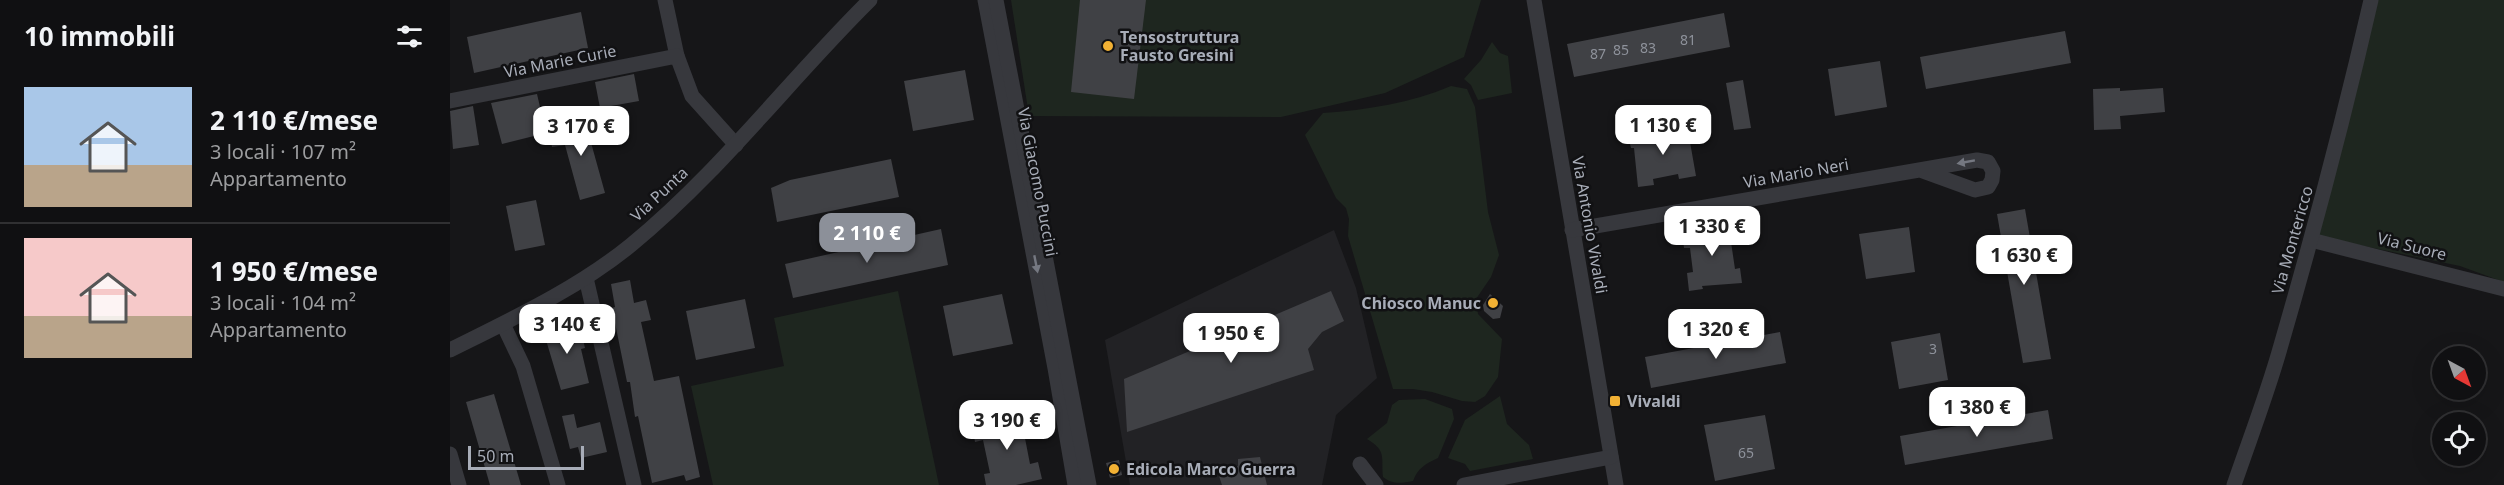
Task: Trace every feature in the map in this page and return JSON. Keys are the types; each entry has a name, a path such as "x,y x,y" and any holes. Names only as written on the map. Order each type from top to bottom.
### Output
{"street":[{"path":"666,0 677,56 693,96 735,145"},
{"name":"Via Punta","path":"450,350 503,324 586,278 630,245 665,215 735,145 870,0"},
{"name":"Via Punta","path":"854,15 876,0"},
{"name":"Via Giacomo Puccini","path":"985,0 999,43"},
{"name":"Via Giacomo Puccini","path":"996,0 999,43 1062,367 1089,485"},
{"name":"Via Antonio Vivaldi","path":"1534,0 1616,485"},
{"name":"Via Montericco","path":"2234,485 2279,353 2311,240 2346,108 2371,0"},
{"name":"Via Marie Curie","path":"450,101 677,56"},
{"name":"Via Mario Neri","path":"1572,230 1920,170"},
{"name":"Via Suore","path":"2311,240 2504,289"},
{"path":"586,278 634,485"},
{"path":"503,324 523,366 558,485"},
{"name":"Via Giacomo Puccini","path":"1062,367 1075,485"},
{"path":"450,454 459,485"},
{"path":"1464,485 1611,457"},
{"path":"1360,464 1376,485"}],"shaded area":[{"path":"1011,0 1481,0 1464,57 1385,93 1281,117 1029,116"},
{"path":"2375,0 2504,0 2504,282 2460,266 2306,234"},
{"path":"1492,42 1500,53 1508,56 1512,93 1478,100 1471,85 1464,79 1481,60"},
{"path":"1451,86 1467,89 1475,107 1488,212 1499,255 1491,277 1476,299 1478,314 1502,339 1498,377 1485,396 1475,402 1462,401 1432,392 1393,389 1348,236 1349,219 1346,208 1336,198 1305,135 1323,113 1388,105"},
{"path":"1334,230 1356,288 1377,378 1336,415 1322,485 1130,485 1105,340"},
{"path":"898,291 939,485 713,485 691,386 784,366 774,318"},
{"path":"1500,396 1507,424 1529,445 1533,459 1470,471 1465,464 1448,458 1465,420"},
{"path":"1425,399 1452,409 1454,419 1438,458 1422,467 1413,481 1401,483 1390,481 1383,477 1382,455 1378,447 1367,439 1387,423 1392,405 1399,400"}],"building":[{"name":"Tensostruttura Fausto Gresini","path":"1080,0 1146,0 1134,99 1071,92"},
{"path":"581,12 588,48 474,73 467,37"},
{"path":"1724,13 1730,47 1574,77 1567,44"},
{"path":"2065,31 2071,63 1926,89 1920,57"},
{"path":"1880,61 1887,107 1835,116 1828,69"},
{"path":"965,70 974,120 913,131 904,81"},
{"path":"634,74 639,101 600,108 595,82"},
{"path":"1743,80 1751,128 1734,130 1726,83"},
{"path":"2120,88 2120,91 2163,88 2165,112 2120,116 2121,129 2094,130 2093,89"},
{"path":"537,94 546,133 502,144 491,103"},
{"path":"473,106 479,145 453,149 450,111"},
{"path":"595,121 599,137 590,139 605,193 580,200 565,145 552,147 549,131"},
{"path":"1687,125 1696,176 1679,179 1678,174 1653,179 1654,185 1638,187 1634,148 1631,148 1628,135 1646,132 1647,137 1671,133 1670,127"},
{"path":"891,159 899,197 777,222 771,188 790,180"},
{"path":"536,200 545,245 515,251 506,206"},
{"path":"2025,209 2051,359 2023,363 1997,214"},
{"path":"1734,225 1736,242 1731,242 1735,269 1740,268 1742,283 1702,286 1703,289 1689,291 1687,273 1693,272 1690,248 1684,248 1682,231"},
{"path":"1909,227 1915,272 1866,279 1859,234"},
{"path":"941,229 948,265 793,298 785,264"},
{"path":"630,280 634,303 646,300 651,320 641,322 654,381 679,376 700,477 686,481 684,475 652,483 638,416 635,417 630,382 627,382 612,308 615,307 611,284"},
{"path":"1331,291 1344,321 1322,332 1308,349 1314,370 1127,432 1124,379"},
{"path":"1002,294 1013,344 953,356 943,306"},
{"path":"1490,294 1503,306 1500,318 1493,319 1484,311 1483,305"},
{"path":"745,299 755,348 696,360 686,311"},
{"path":"579,322 585,348 581,349 589,383 561,390 543,330"},
{"path":"1780,332 1786,363 1651,388 1645,357"},
{"path":"1940,333 1948,380 1899,389 1891,342"},
{"path":"494,394 521,485 490,485 466,402"},
{"path":"2048,410 2053,439 1905,465 1900,436"},
{"path":"1028,412 1031,427 1023,428 1030,464 1038,462 1042,479 1016,485 986,485 984,474 990,473 983,440 975,442 972,424"},
{"path":"574,414 577,428 600,422 607,452 581,458 578,447 570,449 562,416"},
{"path":"1765,415 1775,469 1715,481 1704,425"},
{"path":"1260,457 1267,485 1222,485 1217,470 1238,466 1238,459"},
{"name":"Edicola Marco Guerra","path":"1119,460 1122,475 1110,478 1106,463"}],"place":[{"name":"Tensostruttura Fausto Gresini","path":"1108,46"},
{"name":"Chiosco Manuc","path":"1493,303"},
{"name":"Vivaldi","path":"1615,401"},
{"name":"Edicola Marco Guerra","path":"1114,469"}]}
